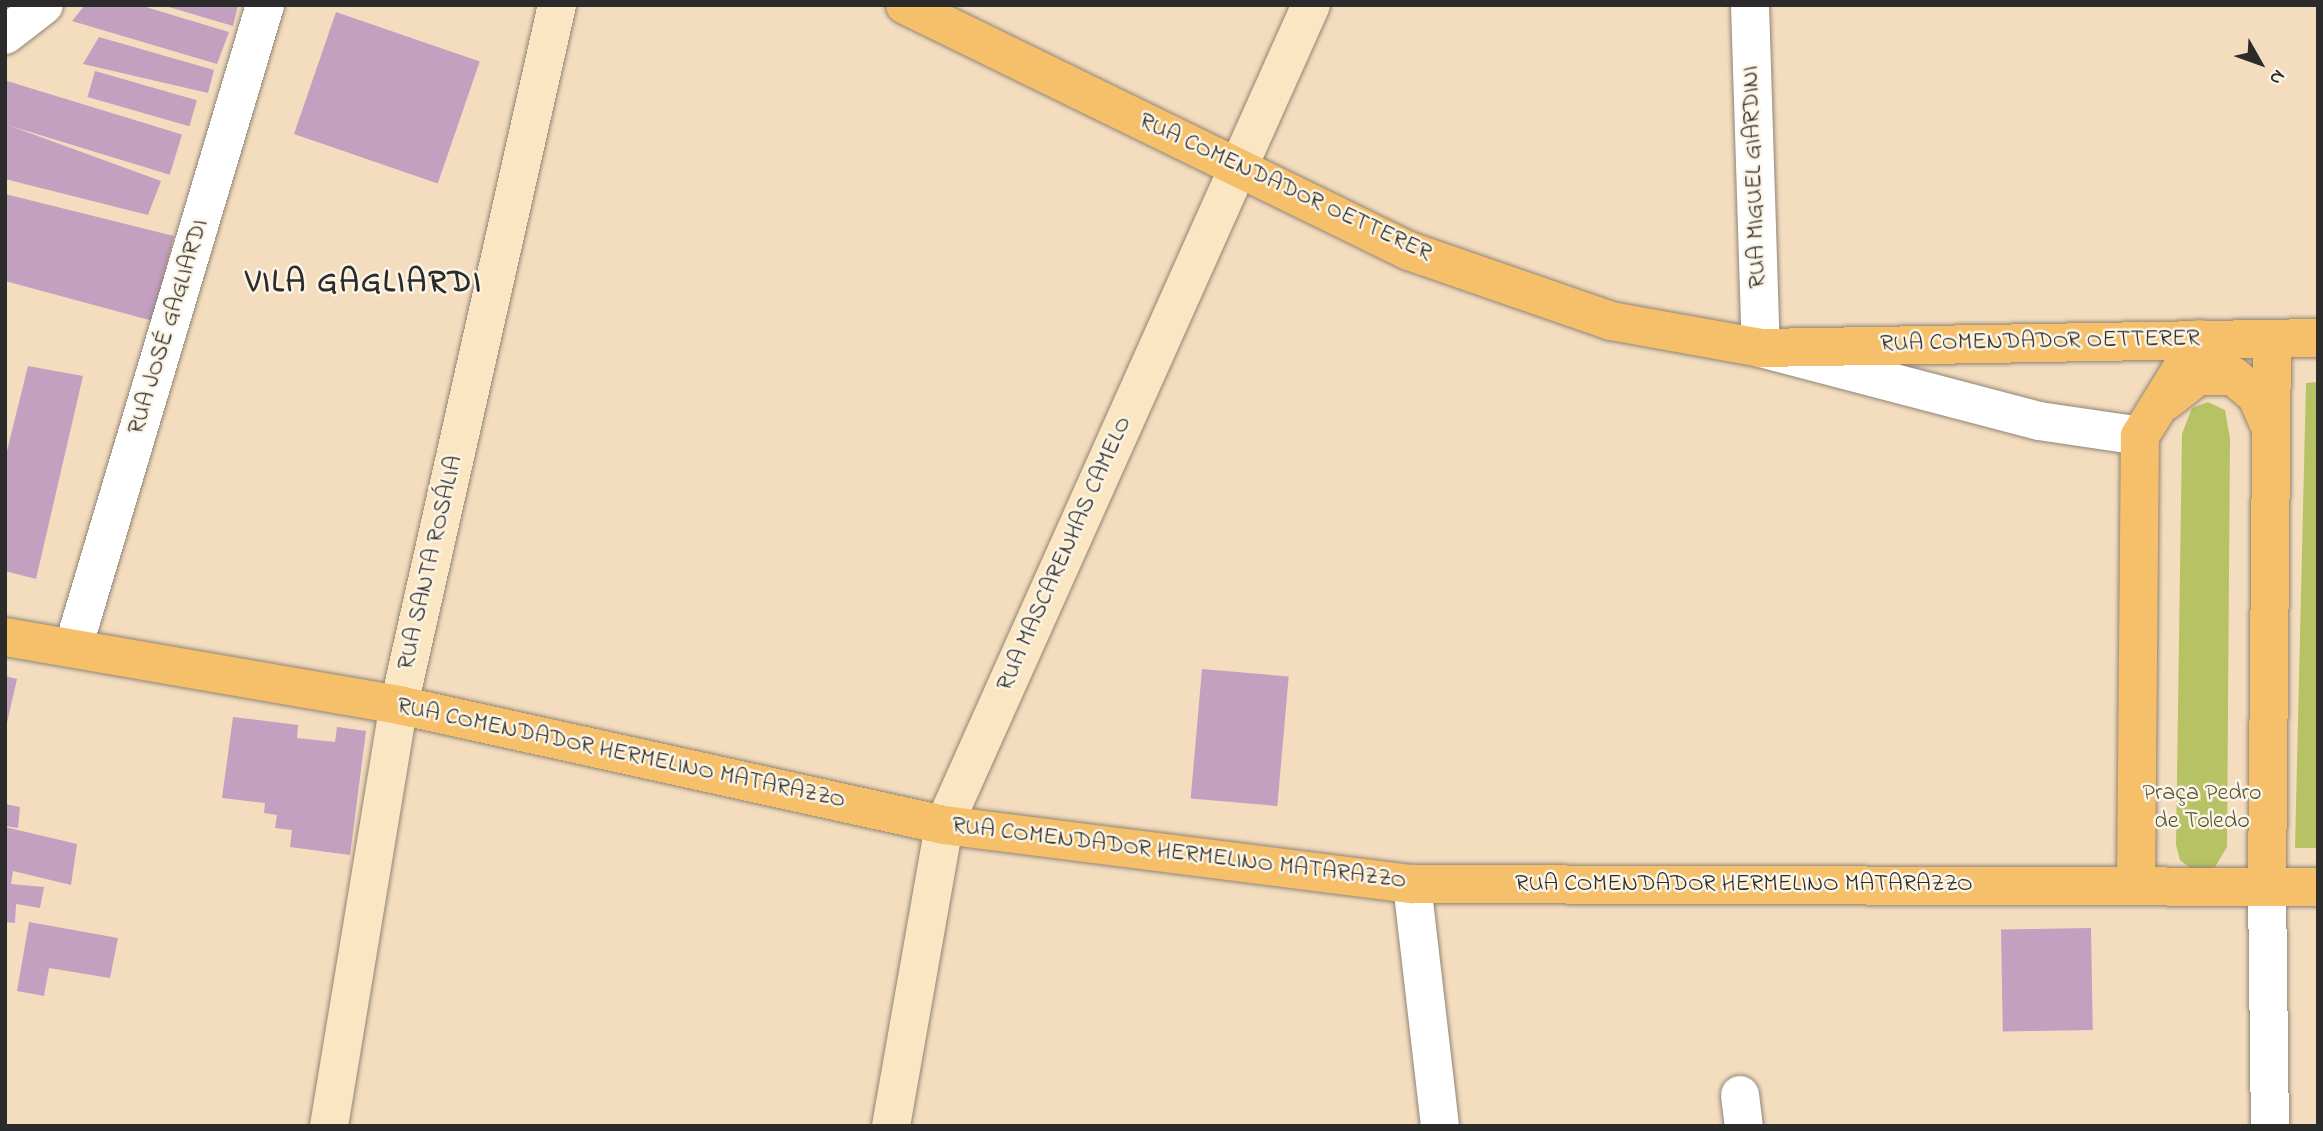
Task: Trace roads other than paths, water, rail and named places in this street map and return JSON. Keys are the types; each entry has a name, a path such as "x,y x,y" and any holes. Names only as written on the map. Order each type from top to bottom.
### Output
{"main road":[{"name":"RUA SANTA ROSÁLIA","path":"330,1126 399,705 557,5"},
{"name":"RUA COMENDADOR OETTERER","path":"905,5 1409,251 1611,321 1761,348 2318,338"},
{"name":"RUA MASCARENHAS CAMELO","path":"891,1126 944,825 1311,5"},
{"path":"2136,885 2146,426 2200,339"},
{"path":"2267,887 2272,339"},
{"path":"2146,426 2179,387 2198,376 2233,376 2256,395 2271,428"},
{"name":"RUA COMENDADOR HERMELINO MATARAZZO","path":"5,637 399,705 944,825 1412,884 2318,887"}],"street":[{"path":"5,35 44,5"},
{"name":"RUA JOSÉ GAGLIARDI","path":"65,647 265,5"},
{"name":"RUA MIGUEL GIARDINI","path":"1749,5 1761,348"},
{"name":"RUA COMENDADOR OETTERER","path":"1761,348 2039,421 2146,426"},
{"name":"RUA COMENDADOR HERMELINO MATARAZZO","path":"5,618 65,647"},
{"path":"1412,884 1440,1126"},
{"path":"2267,887 2270,1126"}],"district":[{"name":"VILA GAGLIARDI","path":"364,284"}],"park label":[{"name":"Praça Pedro de Toledo","path":"2202,808"}]}
